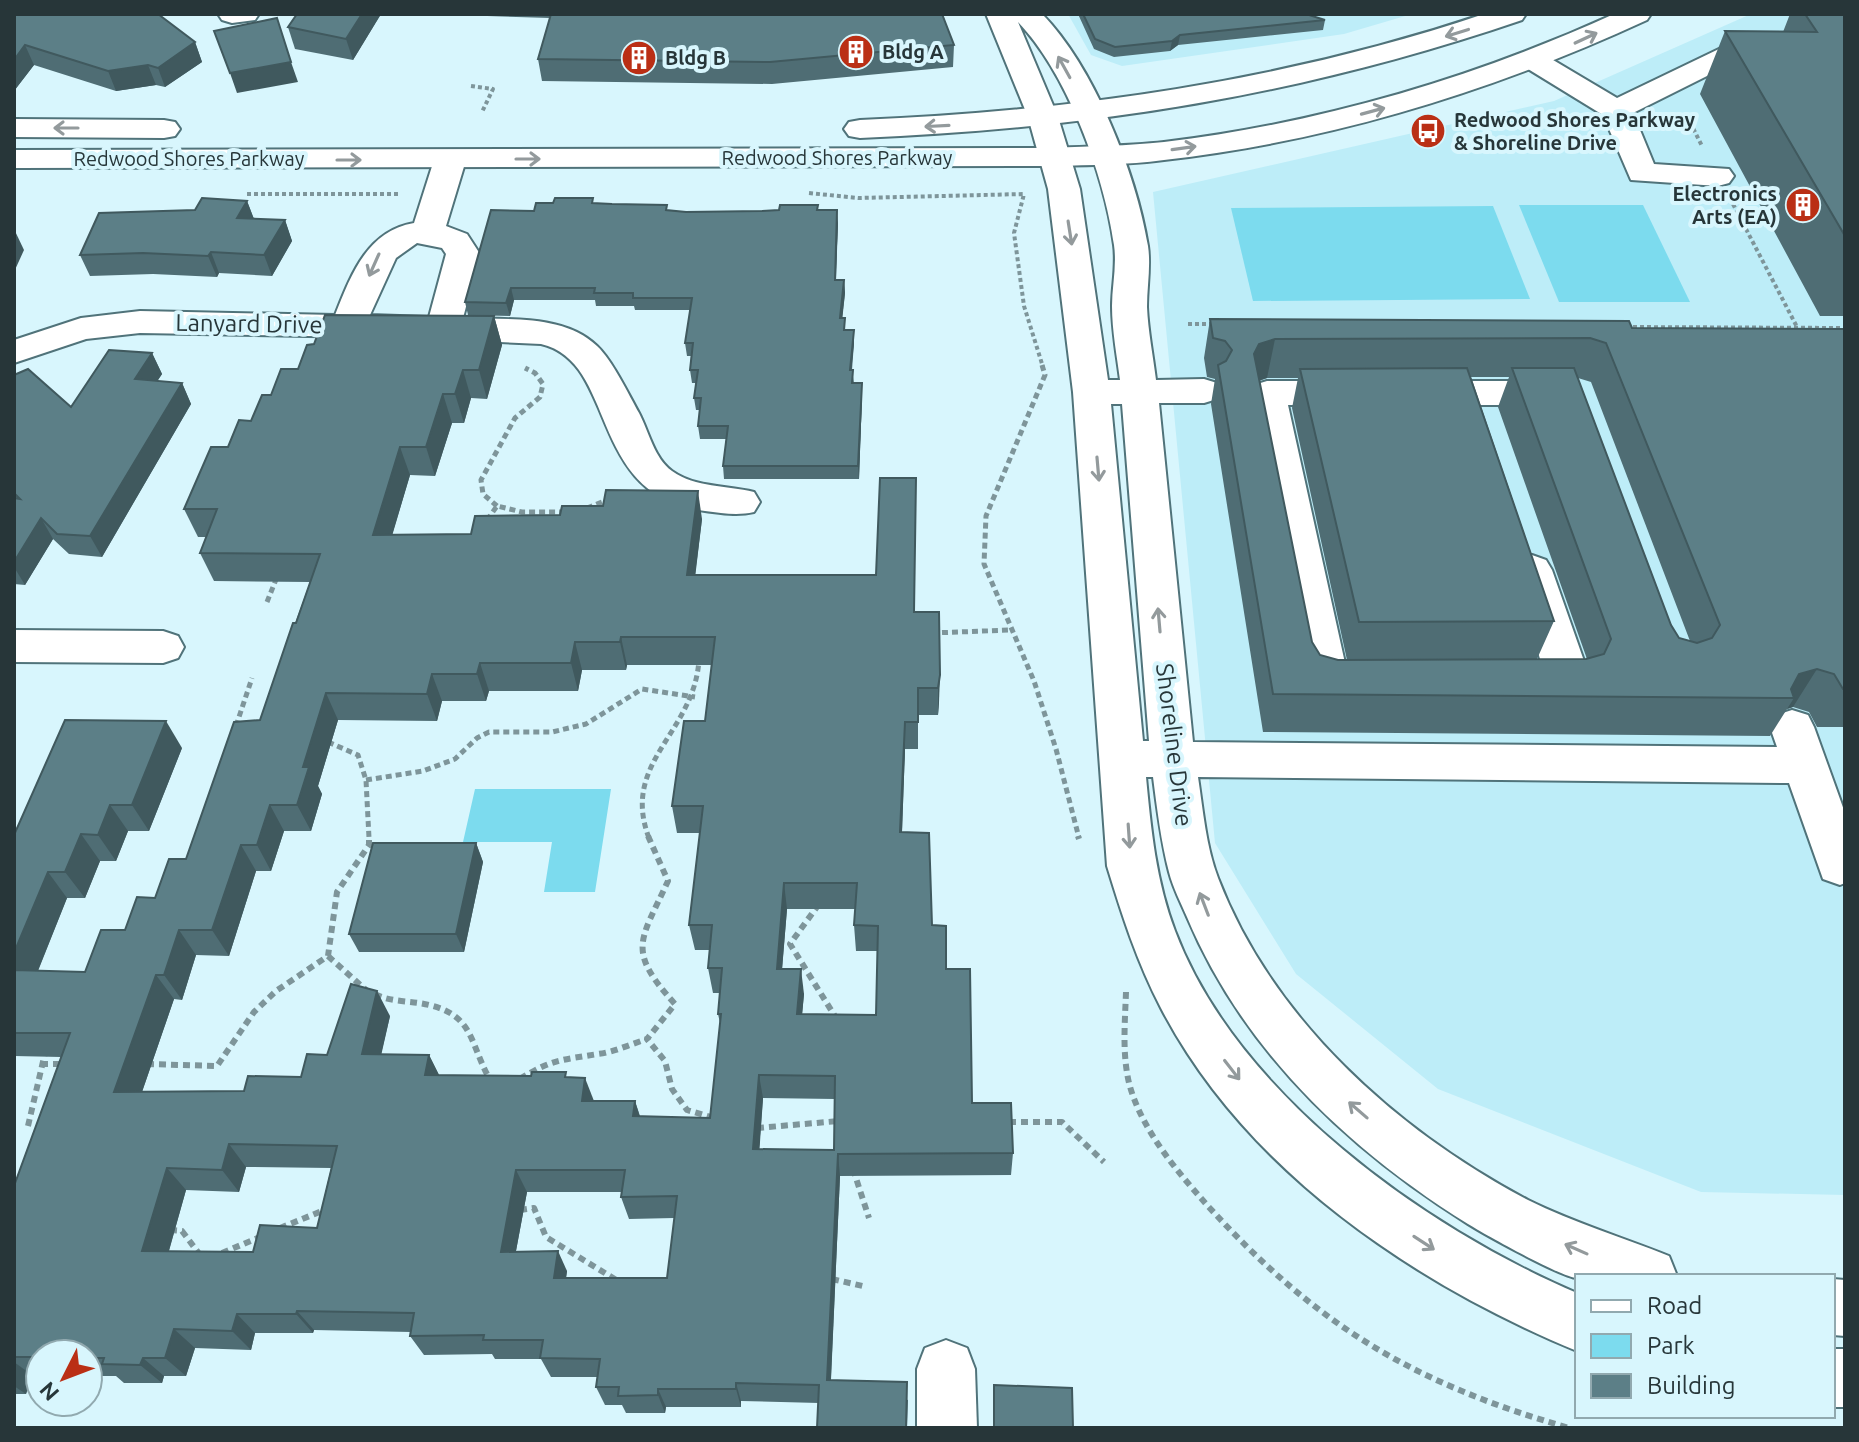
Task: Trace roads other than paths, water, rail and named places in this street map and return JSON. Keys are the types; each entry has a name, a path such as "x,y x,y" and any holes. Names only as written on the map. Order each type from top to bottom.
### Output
{"street":[{"path":"232,14 245,14"},
{"name":"Shoreline Drive","path":"1000,14 1043,117 1064,189 1091,392 1148,759 1212,923 1236,971 1296,1049 1337,1092 1450,1183 1534,1230 1583,1253 1643,1274"},
{"name":"Shoreline Drive","path":"1026,14 1039,24 1107,154 1126,214 1132,253 1130,312 1139,392 1148,759 1131,866 1141,912 1180,996 1240,1081 1295,1141 1400,1227 1481,1278 1575,1321"},
{"name":"Redwood Shores Parkway","path":"14,128 805,131 998,123 1185,99 1287,80 1402,49 1512,14"},
{"name":"Redwood Shores Parkway","path":"14,159 450,160 1054,157 1107,154 1213,144 1314,125 1432,95 1533,60 1637,14"},
{"path":"1616,110 1748,44 1845,44"},
{"path":"1533,60 1616,110 1642,173 1718,176"},
{"path":"427,233 450,160"},
{"path":"348,326 383,248 403,237 427,233 455,241 463,254 443,328"},
{"name":"Lanyard Drive","path":"14,352 81,329 140,322 527,331 563,338 586,355 621,414 643,464 654,476 681,493 704,500 740,502"},
{"path":"1091,392 1204,391"},
{"path":"1401,678 1327,679 1267,393 1478,408 1575,392 1586,422"},
{"path":"1492,678 1568,678 1523,543"},
{"path":"14,646 163,647"},
{"path":"1148,759 1798,746 1840,865"},
{"path":"946,1369 947,1428"}],"place":[{"name":"Bldg A","path":"856,52"},
{"name":"Bldg B","path":"639,58"},
{"name":"Redwood Shores Parkway & Shoreline Drive","path":"1428,131"},
{"name":"Electronics Arts (EA)","path":"1803,205"}]}
